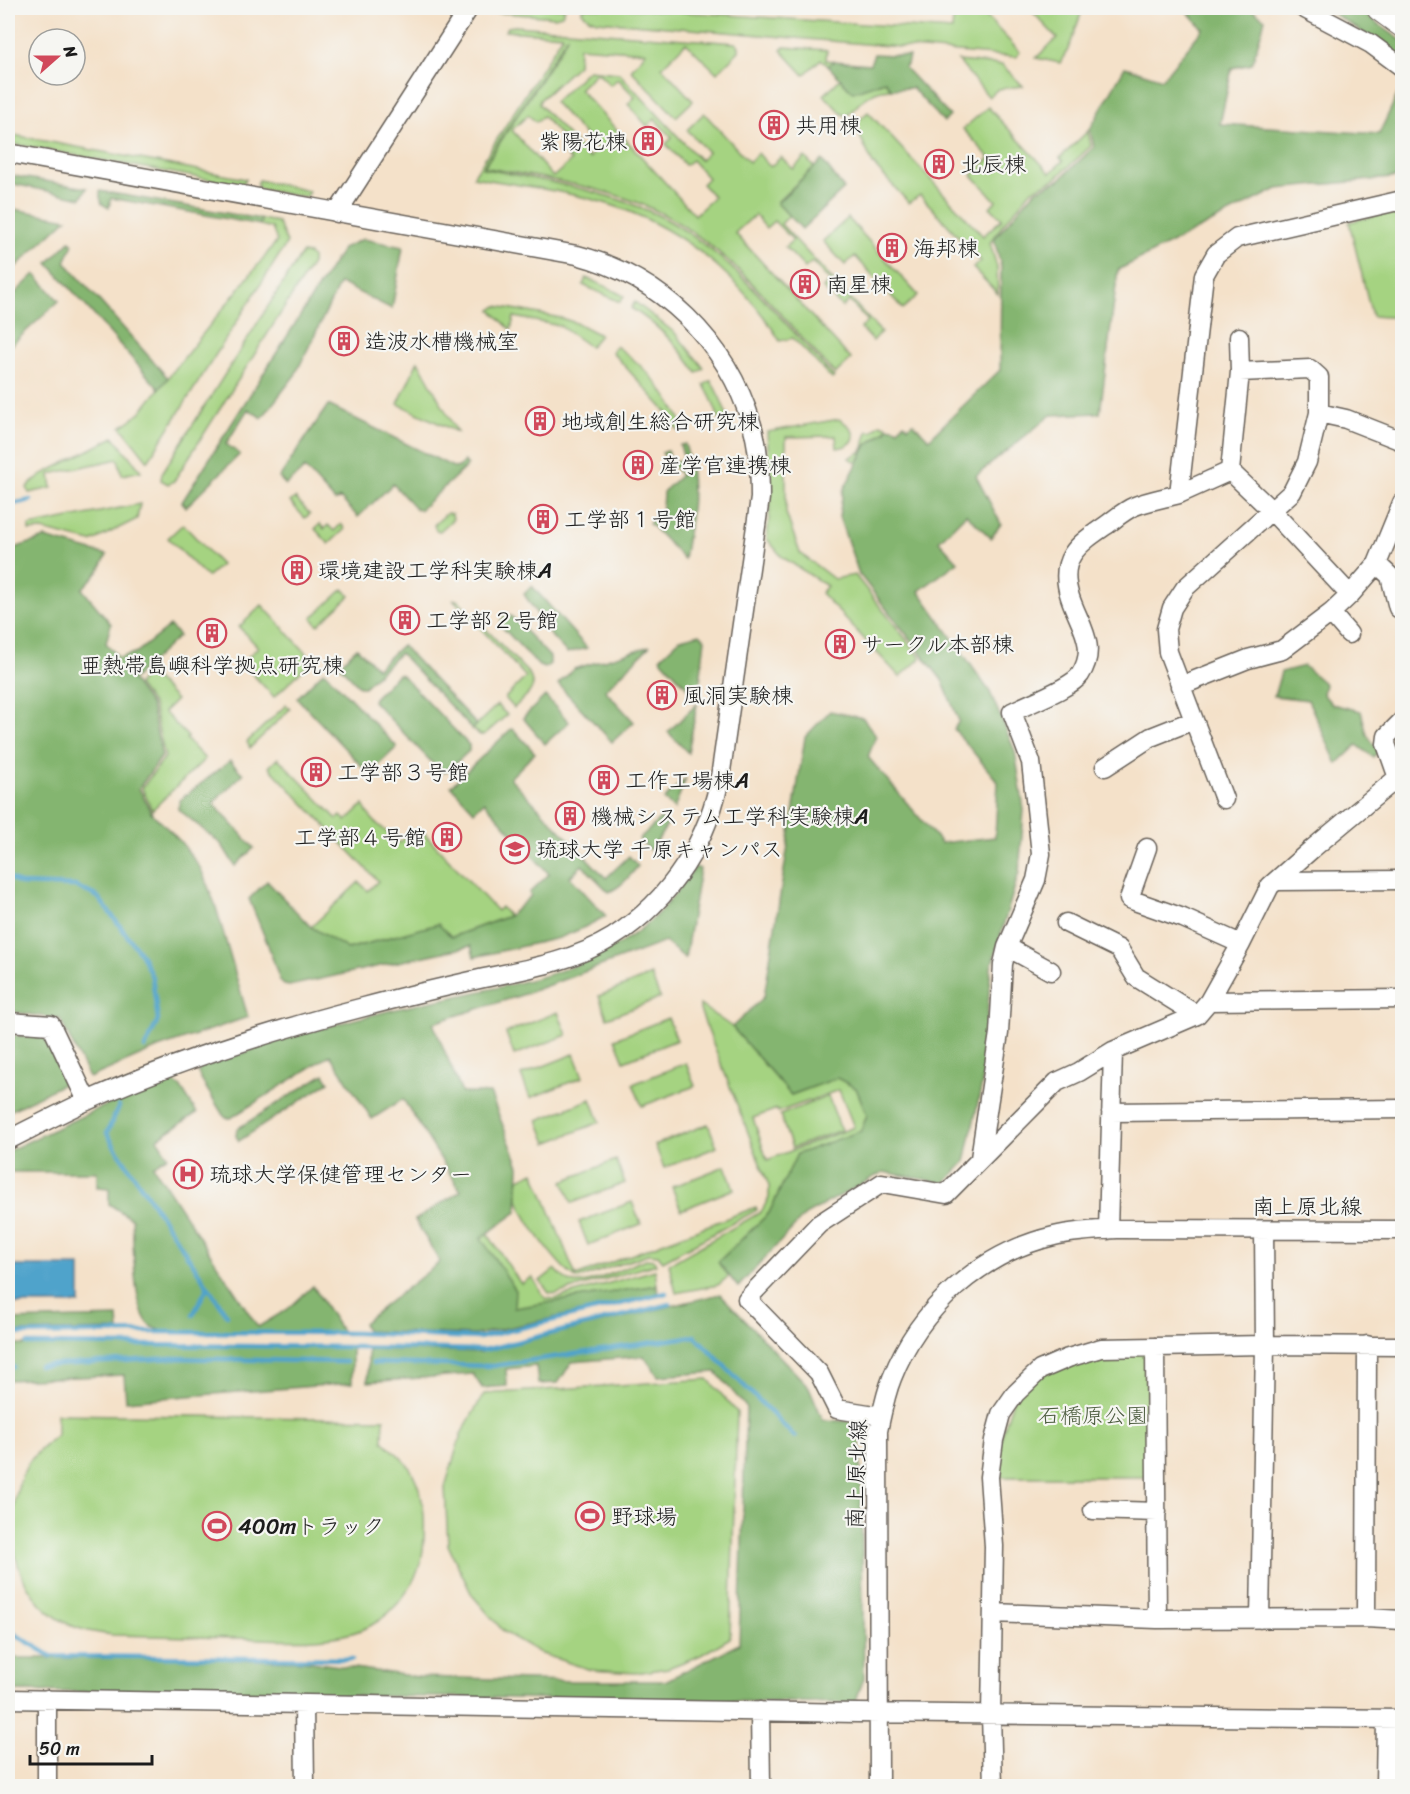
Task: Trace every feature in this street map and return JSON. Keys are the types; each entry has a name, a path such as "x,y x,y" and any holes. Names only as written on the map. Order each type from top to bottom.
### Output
{"highway":[{"path":"1380,8 1402,24"}],"street":[{"path":"337,213 467,8"},
{"path":"1303,8 1371,44 1402,67"},
{"path":"8,153 555,251 603,263 642,282 669,301 690,319 718,352 732,376 752,425 759,461 760,498 720,781 714,803 706,827 694,851 669,887 633,922 613,937 555,962 396,998 273,1033 169,1068 87,1101 8,1140"},
{"path":"1179,494 1204,275 1216,254 1237,238 1398,201 1402,203"},
{"path":"1230,471 1240,372 1239,337"},
{"path":"1224,799 1168,652 1166,629 1172,608 1185,588 1292,492 1307,462 1319,413 1319,377 1310,369 1240,372"},
{"path":"1319,413 1346,419 1402,441"},
{"path":"980,1158 997,1044 1003,964 1007,946 1036,880 1041,854 1031,762 1012,712 1068,685 1079,676 1088,657 1086,634 1070,596 1066,574 1071,556 1079,544 1133,507 1179,494 1230,471"},
{"path":"1230,471 1271,510 1350,595"},
{"path":"1180,686 1248,659 1282,650 1331,613 1377,564 1402,503"},
{"path":"1377,564 1390,576 1398,608 1402,607"},
{"path":"1331,613 1349,634"},
{"path":"1105,767 1151,737 1194,720"},
{"path":"1203,1008 1241,944 1270,886 1400,776 1386,744 1387,736 1402,721"},
{"path":"1147,848 1129,899 1183,918 1241,944"},
{"path":"1276,881 1402,880"},
{"path":"1066,923 1119,949 1136,977 1203,1008"},
{"path":"1007,946 1051,971"},
{"path":"881,1416 837,1409 819,1373 747,1299 819,1224 882,1183 946,1194 1057,1082 1079,1072 1113,1051 1203,1008 1402,999"},
{"path":"8,1022 51,1025 87,1101"},
{"path":"1108,1230 1113,1051"},
{"path":"1111,1113 1402,1109"},
{"path":"1260,1619 1265,1345 1264,1230"},
{"name":"南上原北線","path":"879,1786 877,1448 881,1416 892,1378 910,1342 948,1294 980,1268 998,1257 1037,1241 1071,1232 1402,1230"},
{"path":"993,1786 991,1714 993,1546 989,1477 1000,1414 1015,1394 1040,1370 1101,1348 1265,1345 1402,1346"},
{"path":"1366,1618 1367,1345"},
{"path":"1155,1347 1157,1619"},
{"path":"1093,1510 1157,1512"},
{"path":"993,1613 1157,1619 1366,1618 1402,1620"},
{"path":"8,1698 1394,1719 1386,1786"},
{"path":"47,1699 47,1786"},
{"path":"304,1704 304,1786"},
{"path":"760,1711 761,1786"}],"green space":[{"path":"493,8 565,8 562,15 555,17 490,12"},
{"path":"582,8 626,8 952,30 954,8 978,8 1020,52 1016,57 597,21 582,12"},
{"path":"1029,8 1083,8 1069,48 1060,63 1036,58 1057,38"},
{"path":"1184,8 1250,8 1265,19 1252,64 1232,68 1220,124 1379,134 1401,87 1402,177 1277,189 1118,270 1100,413 1051,415 976,476 1001,524 991,538 966,514 939,541 958,562 919,591 990,692 1015,751 1024,810 1019,872 991,968 982,1084 965,1162 945,1183 883,1172 805,1215 738,1287 718,1262 769,1213 797,1154 861,1131 867,1115 856,1088 837,1078 791,1095 732,1027 764,997 805,737 830,711 863,718 876,736 868,757 941,843 995,837 998,782 954,729 959,721 942,680 859,574 839,517 843,491 867,445 888,427 898,429 904,423 908,427 913,423 929,439 1000,370 1001,266 994,239 1035,191 1059,180 1094,147 1090,129 1125,67 1162,79 1203,29"},
{"path":"1325,8 1356,8 1402,41 1402,58"},
{"path":"508,27 736,43 739,51 717,73 686,43 662,67 693,101 676,117 631,70 646,52 579,47 578,65 540,100 539,104 589,158 598,149 554,102 588,70 619,73 700,160 708,152 687,130 704,113 749,162 758,153 770,167 781,157 793,169 805,157 814,167 777,202 789,216 781,224 881,332 873,341 861,328 868,321 849,301 842,307 823,288 830,281 812,262 805,268 785,247 793,240 774,221 766,228 755,215 735,233 851,359 835,374 768,300 720,253 694,233 666,216 636,202 599,190 484,167 568,35 482,168 567,185 608,196 649,211 675,224 701,242 749,284 834,377 832,379 793,338 780,341 765,318 730,278 710,260 666,229 600,201 473,177 563,35 505,31","holes":["597,72 610,85 618,79 635,97 628,104 647,126 655,119 672,138 666,144 685,165 692,160 708,178 702,184 714,197 695,215 579,89","528,115 536,122 543,116 570,147 564,152 571,161 553,177 512,130"]},
{"path":"784,47 827,50 826,60 834,61 828,66 821,59 804,75 781,50"},
{"path":"874,54 909,56 907,65 904,67 950,116 944,122 912,88 891,89 885,81 853,92 828,66 834,61 870,64"},
{"path":"958,61 1002,65 1023,86 998,89 989,97"},
{"path":"840,79 853,92 885,81 891,89 872,94 847,116 842,114 824,95"},
{"path":"988,107 1050,173 1063,161 1060,158 1088,131 1091,146 1055,179 1032,190 990,243 997,267 998,294 973,268 981,261 920,195 909,203 873,164 858,132 852,126 868,112 983,236 1002,219 990,207 996,201 972,175 990,158 963,129"},
{"path":"8,134 246,179 242,185 239,185 8,143"},
{"path":"822,160 844,189 802,229 777,203"},
{"path":"8,175 87,188 81,198 8,183"},
{"path":"259,180 309,191 306,197 259,189 257,184"},
{"path":"100,191 261,219 260,225 111,198 109,208 102,204"},
{"path":"8,208 67,219 8,274"},
{"path":"1385,213 1402,213 1402,318 1372,316 1349,222"},
{"path":"848,218 918,295 903,309 855,256 845,265 823,241"},
{"path":"261,219 278,222 287,243 148,461 121,427 139,414 277,241 272,228 260,225"},
{"path":"363,239 403,247 392,309 340,283 295,375 262,418 248,409 226,444 240,454 186,507 182,502 343,248"},
{"path":"70,241 73,244 65,262 168,378 159,389 48,263"},
{"path":"302,253 312,257 312,264 174,481 168,484 161,480 162,473"},
{"path":"35,274 59,301 9,347 8,300"},
{"path":"586,278 624,296 620,302 583,285"},
{"path":"635,302 675,333 704,368 697,373 667,337 631,308"},
{"path":"497,306 561,318 600,335 590,347 560,326 514,317 511,330 491,310"},
{"path":"616,346 638,363 656,383 672,405 685,429 680,432 668,418 670,416 612,352"},
{"path":"418,361 457,432 398,404"},
{"path":"711,380 730,423 722,426 704,385"},
{"path":"328,405 455,468 464,461 468,465 419,510 393,484 358,517 340,498 335,501 305,468 286,485 279,478"},
{"path":"839,419 849,426 854,437 851,443 845,446 837,448 836,436 786,437 786,513 800,553 834,579 855,575 921,658 900,677 821,593 827,586 782,557 767,539 771,498 767,432"},
{"path":"880,424 887,426 886,430 866,445 857,463 849,458 862,451 868,431 872,432"},
{"path":"114,437 141,471 122,475 118,459 50,474 52,488 29,493 27,487 41,475"},
{"path":"685,444 692,488 691,515 684,559 649,523 662,510 663,492 681,475 662,453 667,451 673,463 684,459 680,445"},
{"path":"295,498 310,514 305,518 290,502"},
{"path":"140,504 137,519 91,542 42,530 29,531 29,526"},
{"path":"447,513 452,514 453,519 440,531 436,530 434,525"},
{"path":"183,524 221,565 207,577 168,538"},
{"path":"320,524 324,529 328,525 334,531 341,524 345,529 329,544 315,529"},
{"path":"45,538 107,555 98,572 82,589 111,624 106,643 119,658 137,652 170,626 179,636 132,680 151,706 162,756 139,788 151,812 181,842 201,869 215,904 248,1017 158,1048 89,1078 60,1019 8,1011 8,550"},
{"path":"532,586 587,648 567,653 552,637 524,594"},
{"path":"343,589 350,596 318,625 312,618"},
{"path":"453,599 459,601 530,675 533,686 514,708 505,698 526,677"},
{"path":"262,605 311,658 310,663 274,697 242,663 258,647 239,627"},
{"path":"505,615 511,616 550,657 550,664 545,668 539,666 501,626 501,620"},
{"path":"700,634 705,639 698,699 660,658 680,639"},
{"path":"402,645 477,725 472,729 400,653 364,687 360,687 339,665 357,648 377,668"},
{"path":"650,646 605,690 634,722 612,742 558,684 574,669"},
{"path":"1304,666 1325,684 1323,694 1332,704 1361,711 1367,735 1379,751 1373,757 1357,745 1337,764 1308,700 1274,696 1281,672"},
{"path":"146,669 176,700 164,712 205,759 152,810 142,788 165,757 153,705 138,685"},
{"path":"324,671 397,747 369,774 297,698"},
{"path":"398,674 402,675 469,745 469,751 446,772 441,772 373,701"},
{"path":"545,696 569,722 545,744 523,718"},
{"path":"697,704 688,753 668,732"},
{"path":"286,705 290,709 250,748 247,742"},
{"path":"497,705 507,715 484,735 472,729"},
{"path":"511,729 535,753 510,778 606,878 629,856 638,866 621,884 609,892 582,865 570,877 606,916 559,938 474,957 471,946 289,986 284,985 280,981 249,899 267,881 311,927 348,949 438,924 452,937 509,916 531,896 529,893 549,874 484,802 474,811 451,786"},
{"path":"278,758 337,819 341,816 346,821 363,805 375,822 399,843 415,829 420,834 423,832 497,911 501,907 509,916 451,937 438,924 347,949 311,927 359,882 368,891 378,881 269,767"},
{"path":"230,761 243,774 213,803 254,848 235,866 222,845 178,809 180,800"},
{"path":"686,778 674,809 664,799"},
{"path":"661,818 667,825 651,851 639,839"},
{"path":"695,867 700,869 685,958 665,942 522,995 433,1023 462,1093 490,1093 519,1166 517,1212 481,1238 515,1289 514,1308 657,1285 658,1295 475,1335 366,1331 363,1323 440,1262 415,1220 461,1191 403,1099 372,1119 330,1055 231,1118 226,1118 198,1072 201,1068 317,1030 388,1011 518,983 582,963 611,949 638,931 669,902"},
{"path":"651,975 660,998 607,1018 599,996"},
{"path":"700,1005 732,1027 791,1095 837,1078 856,1088 867,1115 861,1131 797,1154 769,1213 718,1262 729,1276 718,1285 676,1293 669,1264 761,1212 769,1198 769,1186","holes":["839,1090 854,1127 767,1160 753,1118 777,1109 778,1112"]},
{"path":"558,1012 567,1035 514,1055 506,1033"},
{"path":"668,1018 677,1040 624,1061 615,1039"},
{"path":"8,1035 45,1038 65,1083 8,1112"},
{"path":"574,1054 583,1077 530,1098 521,1075"},
{"path":"686,1063 695,1086 642,1106 633,1084"},
{"path":"324,1074 329,1082 239,1141 236,1136 237,1129"},
{"path":"168,1079 180,1086 197,1113 157,1139 168,1156 153,1166 258,1327 288,1309 313,1286 342,1332 165,1332 154,1328 145,1318 137,1292 132,1219 109,1204 109,1188 97,1187 97,1172 8,1172 8,1151"},
{"path":"828,1096 841,1130 792,1148 780,1115"},
{"path":"591,1099 600,1122 547,1143 538,1120"},
{"path":"708,1124 717,1147 664,1168 655,1145"},
{"path":"616,1160 625,1183 572,1203 563,1181"},
{"path":"725,1166 734,1189 681,1210 672,1187"},
{"path":"534,1172 576,1276 756,1207 757,1210 663,1261 658,1255 648,1254 578,1279 562,1266 544,1245 519,1202 517,1194 519,1179"},
{"path":"632,1202 641,1224 588,1245 579,1222"},
{"path":"487,1233 521,1284 532,1277 545,1298 554,1299 655,1270 657,1285 514,1309 480,1238"},
{"path":"646,1259 654,1260 656,1264 556,1294 549,1293 540,1281 555,1269 563,1278 574,1283 581,1283"},
{"path":"720,1294 809,1387 823,1420 860,1422 864,1678 855,1703 8,1691 8,1658 304,1661 418,1677 665,1681 739,1644 746,1407 716,1372 658,1376 644,1356 572,1362 558,1383 538,1384 536,1366 506,1369 507,1386 482,1388 473,1374 368,1382 368,1349 481,1352"},
{"path":"118,1317 119,1330 8,1332 8,1320"},
{"path":"8,1345 352,1347 352,1383 126,1401 124,1375 8,1380"},
{"name":"石橋原公園","path":"1155,1347 1156,1477 989,1477 1015,1394 1068,1358"},
{"name":"野球場","path":"708,1379 737,1412 730,1638 701,1655 668,1668 635,1673 591,1670 542,1654 504,1632 472,1595 448,1545 445,1487 461,1434 484,1394"},
{"name":"400mトラック","path":"57,1414 384,1419 383,1441 408,1466 416,1479 422,1499 423,1550 412,1583 406,1594 380,1620 355,1632 339,1636 287,1640 113,1635 68,1624 48,1611 33,1595 22,1575 15,1554 13,1531 14,1509 19,1486 27,1465 57,1435"}],"water":[{"path":"8,1266 80,1266 80,1304 8,1304"}],"waterway":[{"path":"8,505 31,500"},
{"path":"8,877 20,884 75,886 98,897 141,954 152,977 158,1020 145,1048"},
{"path":"119,1106 107,1133 227,1315"},
{"path":"193,1315 208,1286"},
{"path":"8,1334 357,1333 479,1338 666,1293"},
{"path":"27,1344 484,1350 670,1304"},
{"path":"373,1363 493,1366 695,1336 795,1437"},
{"path":"8,1344 13,1344"},
{"path":"39,1366 173,1358 346,1362"},
{"path":"8,1368 13,1367"},
{"path":"8,1630 51,1656 352,1659"}],"place":[{"name":"共用棟","path":"774,125"},
{"name":"紫陽花棟","path":"648,141"},
{"name":"北辰棟","path":"939,164"},
{"name":"海邦棟","path":"892,248"},
{"name":"南星棟","path":"805,284"},
{"name":"造波水槽機械室","path":"344,341"},
{"name":"地域創生総合研究棟","path":"540,421"},
{"name":"産学官連携棟","path":"638,465"},
{"name":"工学部１号館","path":"543,519"},
{"name":"環境建設工学科実験棟A","path":"297,570"},
{"name":"工学部２号館","path":"405,620"},
{"name":"亜熱帯島嶼科学拠点研究棟","path":"212,633"},
{"name":"サークル本部棟","path":"840,644"},
{"name":"風洞実験棟","path":"662,695"},
{"name":"工学部３号館","path":"316,772"},
{"name":"工作工場棟A","path":"604,780"},
{"name":"機械システム工学科実験棟A","path":"570,816"},
{"name":"工学部４号館","path":"447,837"},
{"name":"琉球大学 千原キャンパス","path":"515,849"},
{"name":"琉球大学保健管理センター","path":"188,1174"},
{"name":"野球場","path":"590,1516"},
{"name":"400mトラック","path":"217,1526"}]}
